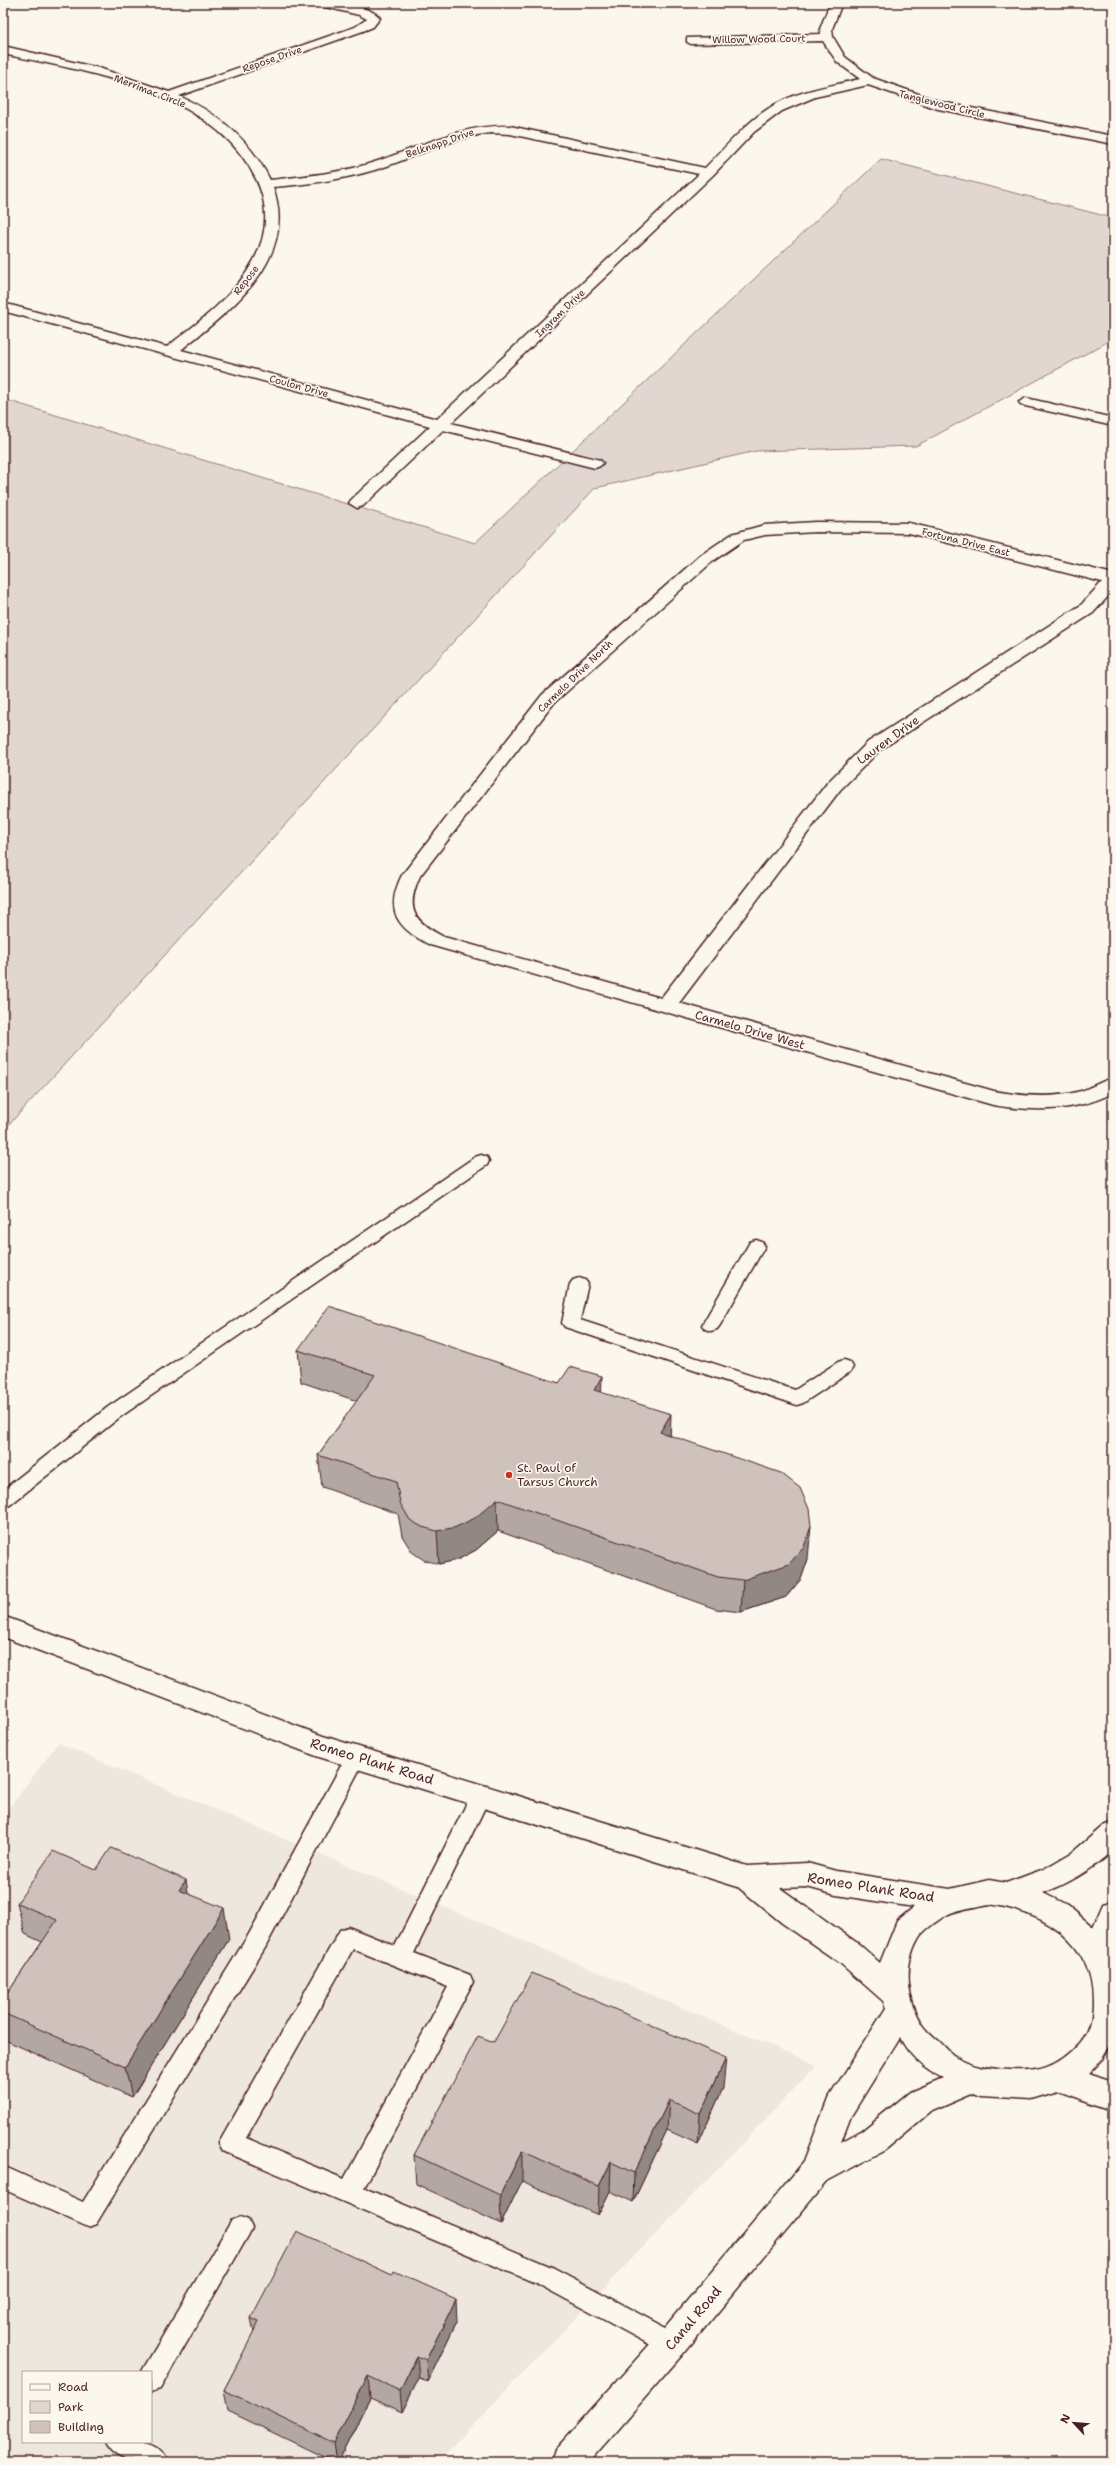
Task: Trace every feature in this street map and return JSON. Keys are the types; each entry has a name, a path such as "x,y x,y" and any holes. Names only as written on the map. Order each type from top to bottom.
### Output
{"street":[{"name":"Repose Drive","path":"168,96 360,29 373,22 374,18 363,12 321,3"},
{"path":"827,38 826,29 836,3"},
{"name":"Willow Wood Court","path":"692,40 827,38"},
{"name":"Tanglewood Circle","path":"827,38 841,59 869,81 938,105 1113,140"},
{"name":"Merrimac Circle","path":"3,50 94,71 168,96 211,118 228,131 249,154 266,184"},
{"name":"Ingram Drive","path":"357,503 442,425 708,172 760,120 779,107 798,99 869,81"},
{"name":"Belknapp Drive","path":"266,184 366,169 457,136 488,128 510,130 708,172"},
{"name":"Repose","path":"171,351 239,291 262,260 273,231 272,204 266,184"},
{"name":"Coulon Drive","path":"3,307 442,425 595,463"},
{"path":"1026,402 1113,422"},
{"name":"Fortuna Drive East","path":"816,527 909,528 1113,580"},
{"name":"Carmelo Drive North","path":"402,908 401,897 411,876 540,709 565,684 726,544 750,533 764,530 816,527"},
{"name":"Lauren Drive","path":"665,1007 834,786 858,759 895,732 1087,609 1105,591 1113,580"},
{"name":"Carmelo Drive West","path":"402,908 406,920 414,928 437,941 665,1007 1012,1102 1066,1100 1089,1096 1113,1085"},
{"name":"Romeo Plank Road","path":"3,1626 319,1746 747,1878 807,1875 836,1883 946,1900"},
{"path":"1011,1894 1054,1877 1078,1864 1113,1834"},
{"name":"Romeo Plank Road","path":"747,1878 792,1914 850,1954 896,2003"},
{"path":"967,1894 1011,1894 1047,1906 1078,1929 1100,1958 1111,1996 1105,2028 1087,2057 1058,2078 1031,2085 1002,2086 972,2080 941,2064 916,2041 896,2003 893,1964 902,1937 921,1915 946,1900 967,1894"},
{"path":"1100,1958 1108,1922 1113,1913"},
{"name":"Canal Road","path":"567,2462 671,2344 816,2171 838,2109 896,2003"},
{"path":"1058,2078 1113,2096"},
{"name":"Canal Road","path":"816,2171 874,2140 920,2102 972,2080"}],"lane":[{"path":"3,1500 114,1412 481,1161"},
{"path":"711,1325 756,1246"},
{"path":"580,1284 571,1323 797,1398 844,1367"},
{"path":"3,2177 88,2216 257,1941 356,1757"},
{"path":"400,1958 481,1795"},
{"path":"349,2193 462,1982 348,1937 230,2143 546,2276 671,2344"},
{"path":"152,2378 240,2228"},
{"path":"120,2443 156,2462"}],"shaded area":[{"path":"58,1743 817,2065 438,2462 3,2462 3,1816"}],"green space":[{"path":"881,159 1113,218 1113,339 916,446 756,451 595,488 3,1131 3,399 475,543"}],"building":[{"name":"St. Paul of Tarsus Church","path":"329,1306 559,1383 570,1367 602,1376 594,1390 671,1414 660,1432 781,1473 800,1488 809,1509 811,1526 804,1547 789,1564 743,1580 718,1577 497,1499 475,1518 456,1527 437,1531 422,1527 410,1520 400,1503 396,1481 318,1455 375,1375 298,1350"},
{"path":"111,1848 186,1880 179,1890 224,1908 125,2067 3,2013 3,2000 57,1920 17,1903 53,1851 96,1870"},
{"path":"532,1973 726,2058 700,2114 669,2100 634,2173 611,2162 599,2186 522,2151 500,2195 414,2155 478,2036 494,2042"},
{"path":"297,2231 392,2275 394,2271 456,2299 426,2360 417,2356 400,2391 368,2376 334,2443 224,2390 259,2322 251,2318"}],"place":[{"name":"St. Paul of Tarsus Church","path":"509,1475"}]}
